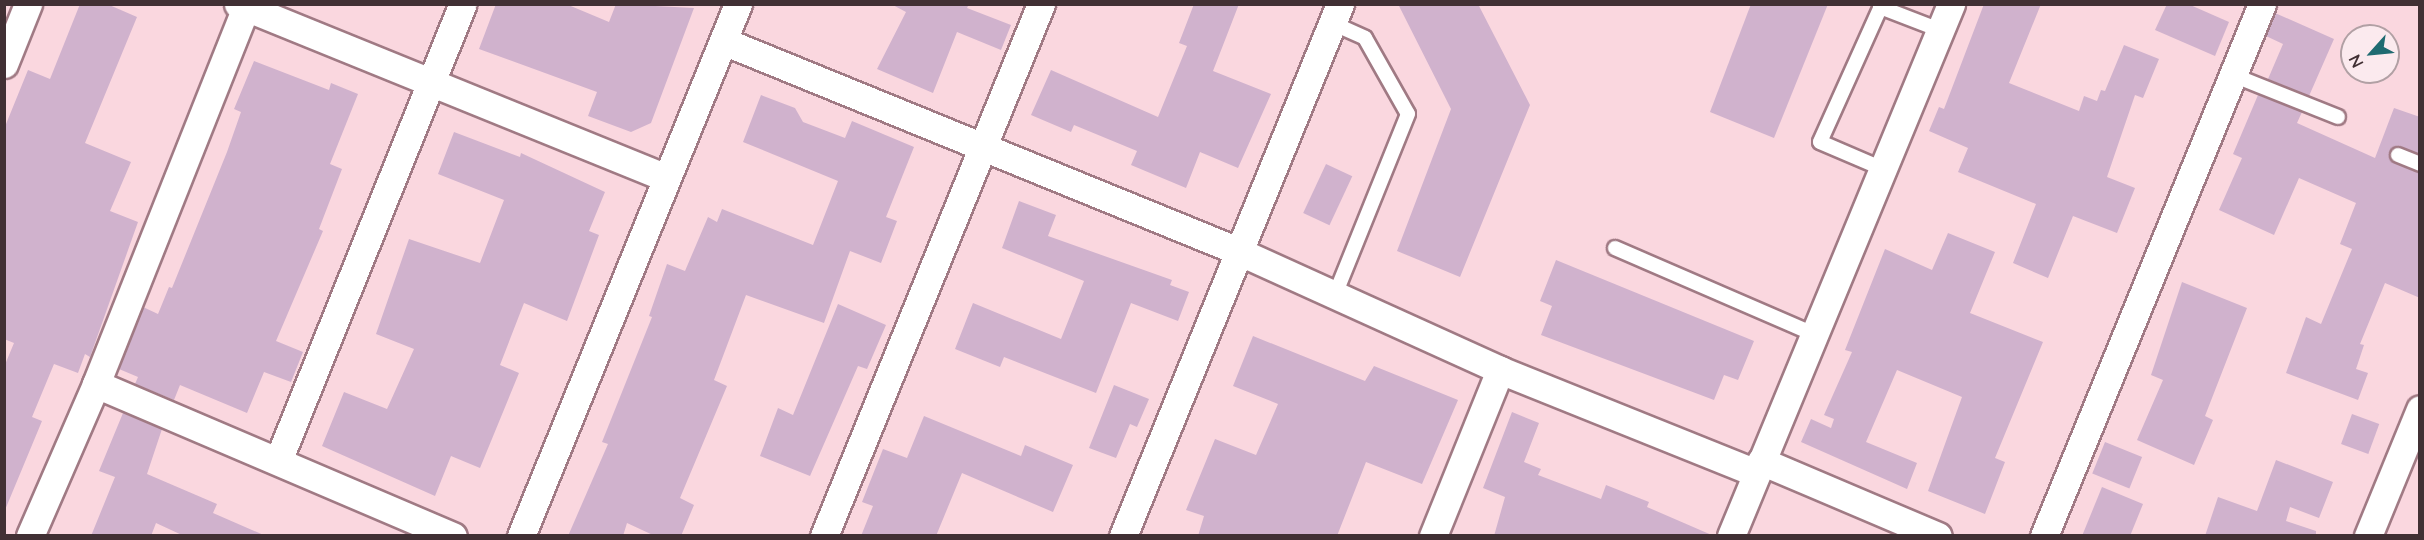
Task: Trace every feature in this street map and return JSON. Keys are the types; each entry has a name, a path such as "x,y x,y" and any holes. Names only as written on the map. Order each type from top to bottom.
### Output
{"street":[{"path":"4,63 28,4"},
{"path":"278,461 463,4"},
{"path":"520,536 665,177 738,4"},
{"path":"824,536 1041,4"},
{"path":"1731,536 1951,4"},
{"path":"2044,536 2262,4"},
{"path":"30,536 96,384 243,6 430,84 665,177"},
{"path":"1123,536 1336,14"},
{"path":"723,41 1238,251 1500,370 1938,536"},
{"path":"1433,536 1500,370"},
{"path":"96,384 453,536"},
{"path":"2368,536 2420,409"}],"lane":[{"path":"1882,169 1820,142 1881,6 1940,30"},
{"path":"1335,295 1408,114 1365,38 1336,14"},
{"path":"2233,75 2338,117"},
{"path":"2398,155 2420,164"},
{"path":"1615,248 1814,334"}],"building":[{"path":"80,4 107,4 137,17 85,143 131,162 110,211 138,222 90,357 85,354 78,373 54,364 32,417 42,421 5,510 4,367 14,343 4,339 4,129 28,70 50,79"},
{"path":"496,4 566,4 609,22 616,4 694,8 651,123 631,132 588,116 597,92 479,49"},
{"path":"891,4 969,4 967,8 1011,25 1001,50 957,32 933,93 877,69 906,12"},
{"path":"1194,4 1239,4 1213,71 1271,94 1238,168 1200,152 1186,188 1131,165 1137,151 1074,125 1071,132 1031,115 1051,70 1158,117 1187,46 1179,43"},
{"path":"1398,4 1478,4 1530,105 1460,277 1397,251 1451,109"},
{"path":"1751,4 1828,4 1774,138 1710,112"},
{"path":"1984,4 2041,4 2009,83 2079,111 2084,96 2097,101 2101,90 2105,91 2124,45 2159,59 2143,98 2135,95 2107,177 2135,188 2117,233 2073,216 2048,278 2013,263 2036,204 1958,172 1968,148 1929,131 1939,107 1944,109"},
{"path":"2167,4 2188,4 2229,22 2215,56 2155,30"},
{"path":"2275,13 2334,39 2309,96 2268,79 2283,44 2266,36"},
{"path":"254,61 329,90 331,83 358,94 330,164 342,169 319,229 323,231 276,341 303,352 291,382 264,372 247,413 180,385 174,400 135,384 138,377 119,369 143,307 158,314 169,287 172,288 227,152 241,112 234,109"},
{"path":"761,95 795,108 803,122 845,138 852,121 914,147 886,217 897,221 881,263 850,251 824,323 746,295 714,380 727,386 680,498 694,505 681,536 655,536 627,523 623,536 568,536 608,444 602,442 652,317 649,316 667,264 685,271 708,217 717,222 722,209 813,245 838,181 743,142"},
{"path":"2258,95 2302,112 2297,123 2375,158 2394,108 2420,117 2420,154 2397,146 2389,156 2395,163 2420,173 2420,298 2385,283 2360,344 2364,345 2356,369 2368,373 2358,400 2286,373 2306,317 2321,324 2352,249 2340,244 2356,203 2299,178 2274,235 2219,210 2242,158 2233,154"},
{"path":"454,132 520,157 521,153 605,192 589,231 599,235 567,321 524,303 500,365 519,373 480,468 451,456 435,496 322,446 344,392 387,409 414,349 376,334 409,239 480,263 504,200 438,174"},
{"path":"1326,164 1352,176 1329,225 1303,213"},
{"path":"1019,201 1056,215 1048,236 1172,280 1170,285 1189,292 1178,321 1131,303 1096,393 1004,357 1000,367 955,349 973,303 1061,339 1084,281 1002,248"},
{"path":"1948,233 1995,252 1970,313 2043,342 1995,458 2005,462 1985,514 1928,491 1962,397 1897,370 1866,442 1917,463 1907,489 1801,442 1811,419 1831,428 1834,419 1824,415 1852,352 1845,350 1885,249 1932,270"},
{"path":"1556,260 1754,341 1738,380 1724,375 1714,400 1541,335 1552,306 1540,301"},
{"path":"2182,282 2247,308 2205,416 2213,420 2194,465 2137,440 2163,380 2151,375"},
{"path":"838,304 886,325 867,369 858,366 810,476 760,456 778,408 793,415"},
{"path":"1253,336 1365,381 1374,366 1458,400 1422,484 1366,462 1337,536 1198,536 1204,516 1186,510 1215,439 1256,455 1278,404 1233,386"},
{"path":"1114,385 1149,399 1137,427 1130,424 1116,458 1089,448"},
{"path":"1512,412 1539,423 1524,462 1541,469 1538,475 1601,499 1606,485 1649,502 1647,507 1714,536 1494,536 1505,497 1483,488"},
{"path":"123,413 162,429 147,474 217,504 213,513 266,536 184,536 156,523 151,536 91,536 115,477 99,471"},
{"path":"2352,414 2379,424 2368,454 2341,444"},
{"path":"924,416 1021,456 1025,445 1073,465 1053,512 962,473 936,536 861,536 873,506 862,502 883,449 907,458"},
{"path":"2105,442 2142,457 2129,489 2092,474"},
{"path":"2276,460 2333,482 2319,518 2290,507 2286,521 2316,531 2316,536 2205,536 2218,497 2257,511"},
{"path":"2102,487 2143,504 2130,536 2082,536"}]}
